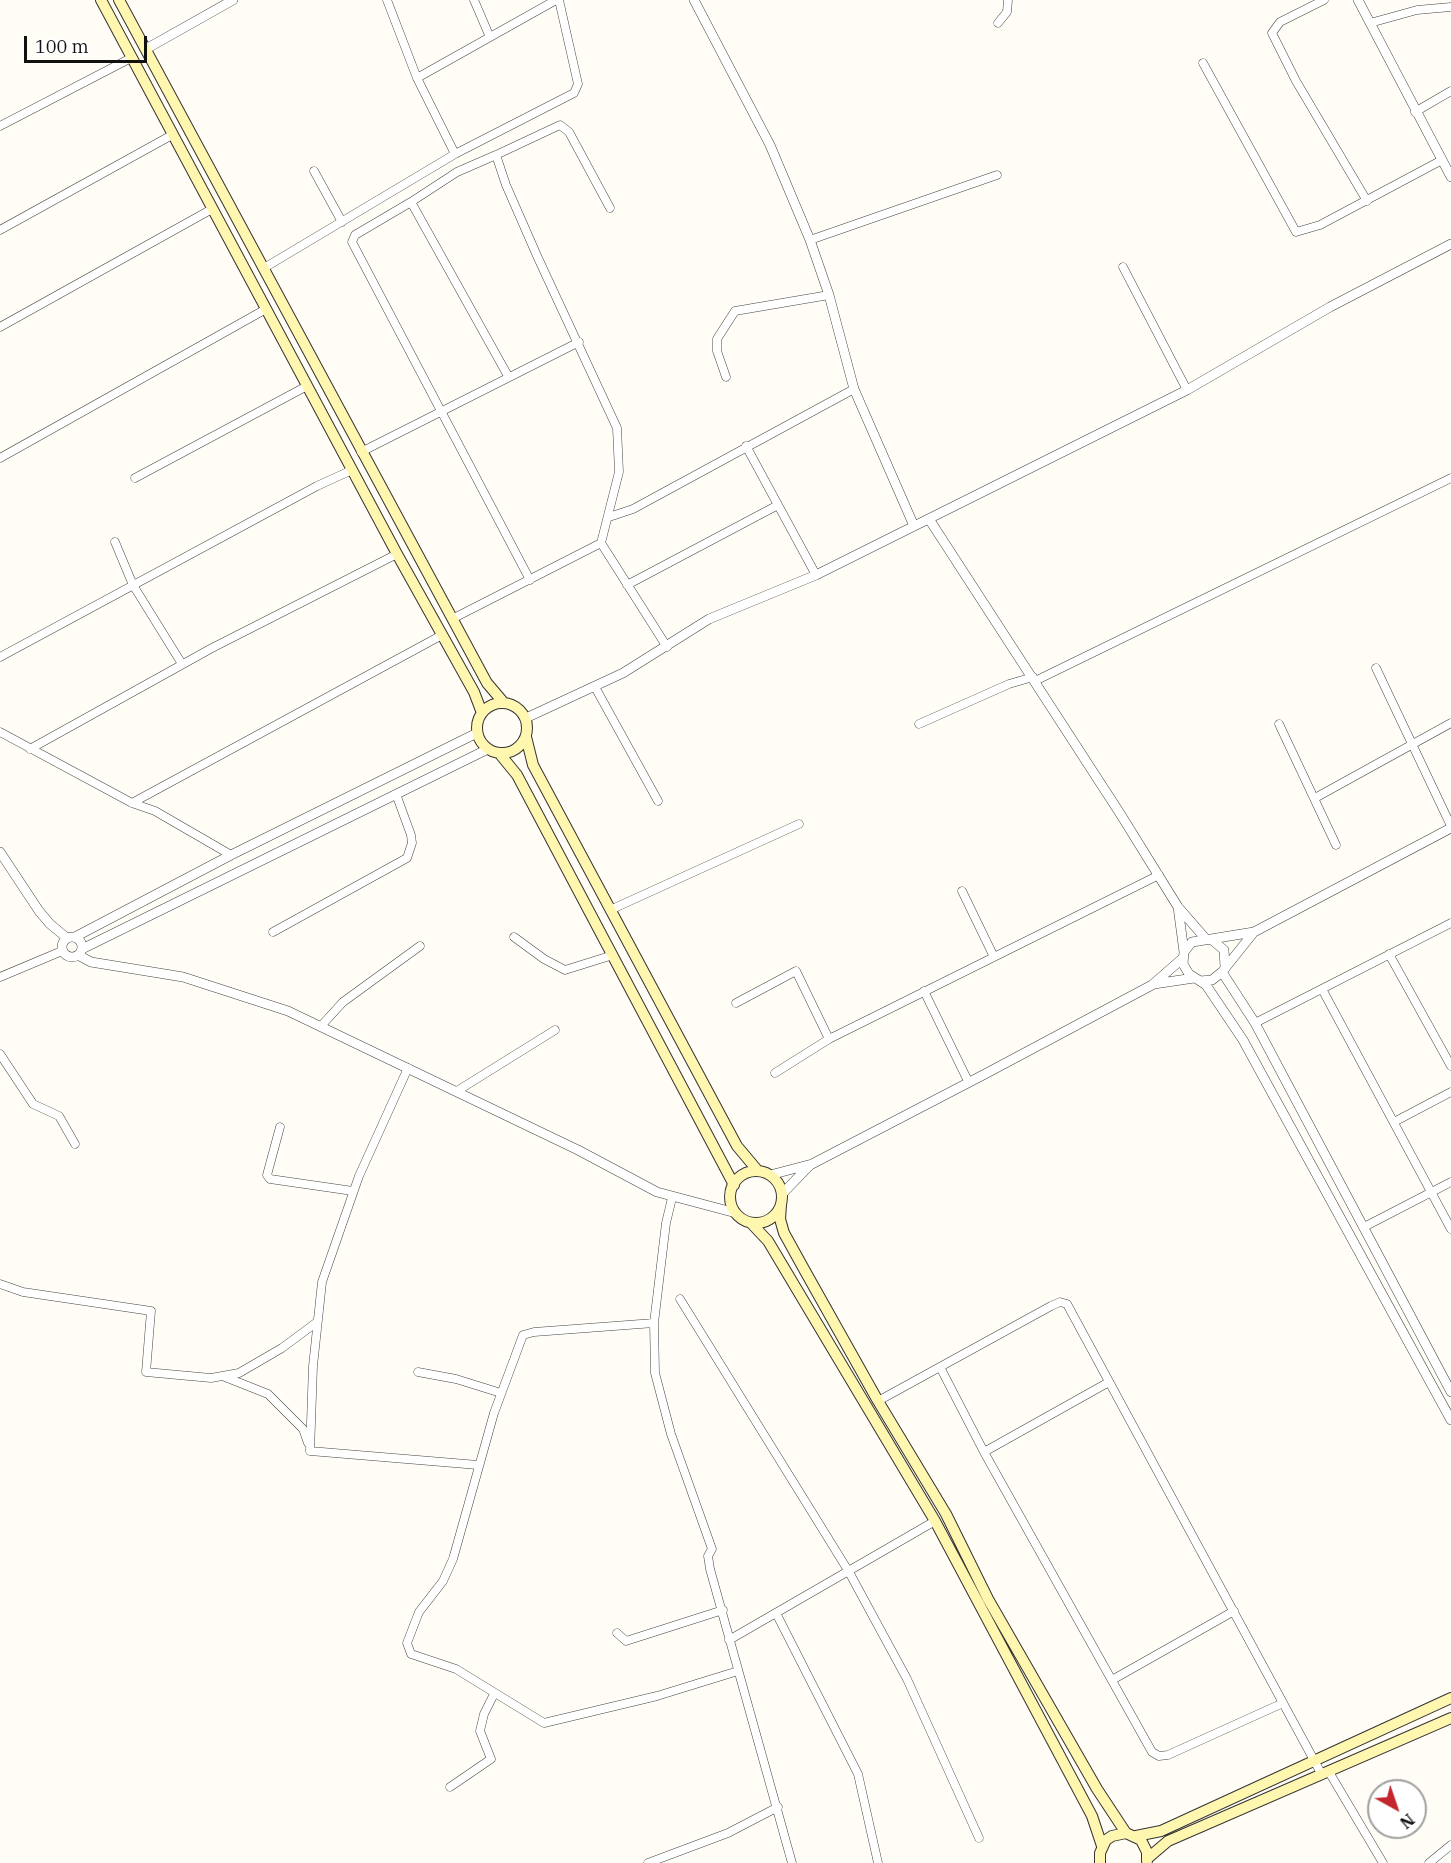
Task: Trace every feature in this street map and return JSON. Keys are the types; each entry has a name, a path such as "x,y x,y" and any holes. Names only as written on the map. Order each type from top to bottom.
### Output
{"main road":[{"path":"101,0 397,554 474,692 482,713 477,733 488,749 499,753 517,775 734,1185"},
{"path":"119,0 487,683 504,703"},
{"path":"482,713 492,705 504,703 517,707 526,718 526,736 532,765 737,1146 758,1172"},
{"path":"499,753 516,749 526,736"},
{"path":"1099,1862 1102,1846 1092,1816 935,1521 768,1241 751,1223 736,1213 731,1199 734,1185 744,1175 758,1172 770,1175 778,1183 782,1199 780,1219 784,1233 878,1401 946,1514 988,1599 1096,1789 1131,1834 1145,1845 1147,1861"},
{"path":"751,1223 769,1220 782,1199"},
{"path":"1102,1846 1112,1836 1161,1831 1451,1698"},
{"path":"1147,1861 1168,1841 1451,1718"}],"street":[{"path":"146,49 233,0"},
{"path":"387,0 417,78 455,154"},
{"path":"474,0 489,35"},
{"path":"264,268 455,154 568,97 578,88 557,0 489,35 417,78"},
{"path":"694,0 770,145 810,240 829,295 854,388 914,526"},
{"path":"998,23 1007,12 1008,0"},
{"path":"1323,0 1280,22 1272,33 1296,81 1366,201"},
{"path":"1358,0 1451,177"},
{"path":"1370,23 1417,10 1451,7"},
{"path":"0,126 131,58"},
{"path":"1203,63 1296,232 1320,225 1442,160"},
{"path":"1415,112 1451,91"},
{"path":"530,580 352,243 355,235 457,172 560,125 569,132 610,208"},
{"path":"0,230 172,135"},
{"path":"452,619 601,543 618,472 617,428 538,258 506,185 496,155"},
{"path":"314,171 342,222"},
{"path":"810,240 997,176"},
{"path":"411,202 508,376"},
{"path":"0,327 212,209"},
{"path":"526,718 595,687 667,647 709,619 816,575 1187,390 1330,307 1451,244"},
{"path":"1123,267 1187,390"},
{"path":"726,377 717,351 717,339 735,311 829,295"},
{"path":"0,458 266,309"},
{"path":"362,452 440,410 579,342"},
{"path":"135,478 307,386"},
{"path":"609,517 633,509 854,388"},
{"path":"746,446 816,575"},
{"path":"0,657 318,486 352,470"},
{"path":"919,724 1009,684 1034,679 1451,478"},
{"path":"627,585 778,505"},
{"path":"929,519 1034,679 1178,907 1208,938 1224,950 1223,970 1255,1023 1451,1392"},
{"path":"115,542 133,585 182,664"},
{"path":"601,543 667,647"},
{"path":"30,749 182,664 397,554"},
{"path":"132,803 442,635"},
{"path":"770,1175 812,1164 1152,985 1184,955 1192,942 1254,932 1451,827 1376,668"},
{"path":"595,687 658,801"},
{"path":"1315,798 1451,723"},
{"path":"1279,724 1336,845"},
{"path":"0,732 132,803 155,812 231,855"},
{"path":"477,733 231,855 71,938 62,944 62,951 67,957 80,952 488,749"},
{"path":"273,932 407,858 412,843 411,835 396,794"},
{"path":"610,910 799,824"},
{"path":"0,852 50,924 81,942 80,952"},
{"path":"775,1072 829,1039 1160,876"},
{"path":"962,891 994,957"},
{"path":"1178,907 1185,969 1206,985 1243,1040 1448,1409 1451,1420"},
{"path":"1255,1023 1451,923"},
{"path":"1152,985 1212,980 1254,932"},
{"path":"514,937 544,959 565,970 613,955"},
{"path":"321,1026 344,1002 420,946"},
{"path":"0,977 62,951"},
{"path":"80,952 91,962 183,977 244,995 321,1026 672,1198 736,1213"},
{"path":"1389,954 1451,1066"},
{"path":"736,1003 796,971 829,1039"},
{"path":"1322,989 1451,1229"},
{"path":"924,991 968,1081"},
{"path":"457,1091 555,1030"},
{"path":"0,1054 33,1104 58,1116 75,1144"},
{"path":"310,1451 317,1322 322,1282 353,1191 387,1110 408,1068"},
{"path":"1394,1122 1451,1092"},
{"path":"280,1127 267,1175 270,1179 353,1191"},
{"path":"782,1199 812,1164"},
{"path":"1364,1227 1451,1182"},
{"path":"672,1198 666,1223 654,1323 655,1372 671,1434 712,1550 708,1556 729,1641 778,1807 792,1863"},
{"path":"0,1284 23,1292 151,1311 146,1372 225,1377 251,1367 317,1322"},
{"path":"680,1299 849,1572 907,1679 979,1838"},
{"path":"878,1401 1060,1302 1067,1304 1314,1761 1325,1774 1383,1863"},
{"path":"654,1323 523,1335 501,1393 478,1465 453,1559 443,1581 419,1612 407,1643 411,1654 456,1669 544,1723 657,1696 738,1671"},
{"path":"940,1367 984,1452 1152,1752 1159,1756 1168,1755 1283,1703"},
{"path":"418,1372 456,1379 501,1393"},
{"path":"225,1377 268,1394 303,1429 310,1451"},
{"path":"984,1452 1109,1382"},
{"path":"310,1451 354,1452 478,1465"},
{"path":"729,1641 935,1521"},
{"path":"617,1632 626,1641 723,1610"},
{"path":"1112,1680 1234,1611"},
{"path":"776,1613 858,1774 878,1863"},
{"path":"450,1787 491,1759 480,1731 484,1714 494,1694"},
{"path":"648,1863 728,1833 778,1807"},
{"path":"1429,1863 1451,1845"}]}
